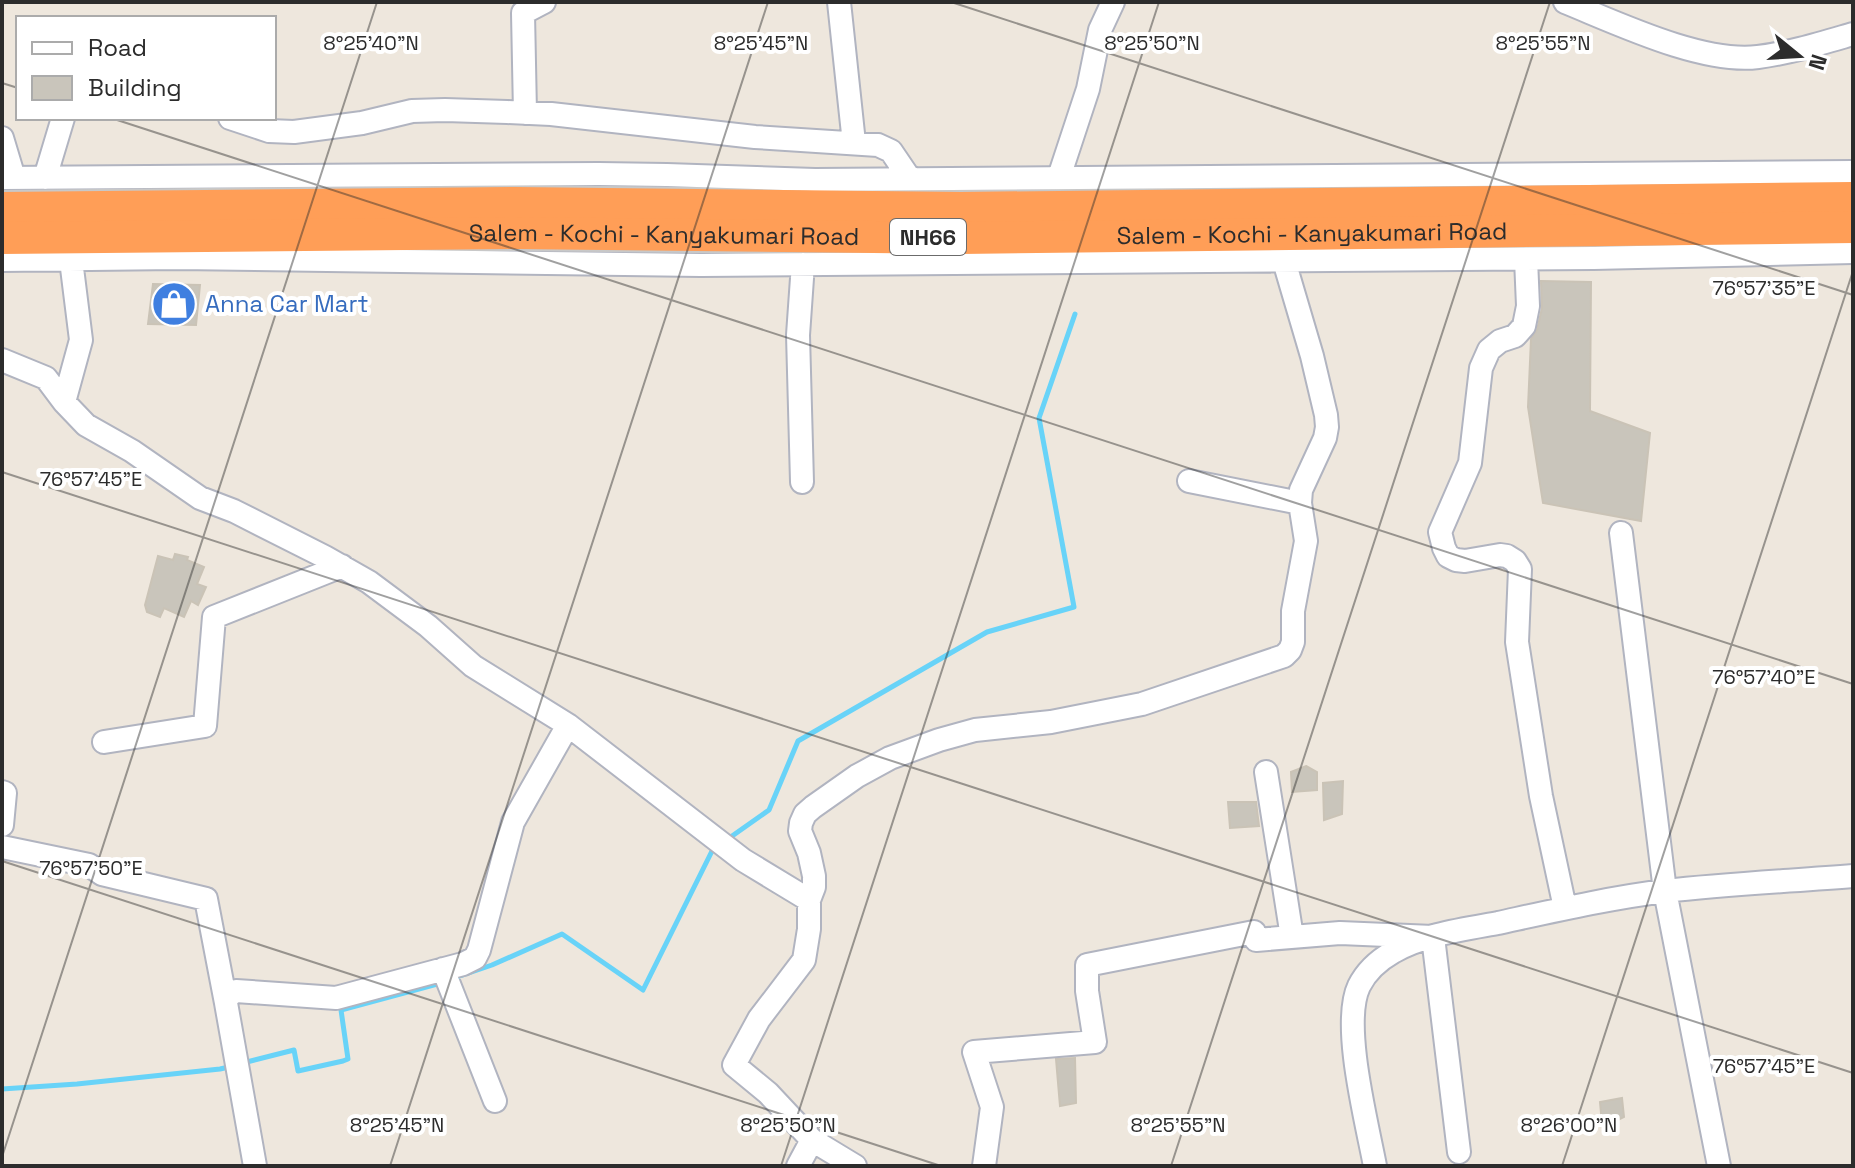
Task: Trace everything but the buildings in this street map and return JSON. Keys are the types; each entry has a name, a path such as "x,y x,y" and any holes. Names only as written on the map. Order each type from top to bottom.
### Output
{"highway":[{"name":"Salem - Kochi - Kanyakumari Road","path":"2,208 515,203 961,208 1853,198"},
{"name":"Salem - Kochi - Kanyakumari Road","path":"2,238 515,233 961,238 1853,227"}],"street":[{"path":"525,113 523,13 544,2"},
{"path":"839,2 854,143"},
{"path":"1059,177 1088,89 1100,30 1113,2"},
{"path":"1565,2 1662,40 1722,57 1755,58 1853,34"},
{"path":"236,120 269,131 294,132 362,123 412,111 551,114 755,137 878,145 891,151 910,179"},
{"path":"45,178 62,120"},
{"path":"2,138 8,178 599,174 815,180 1853,172"},
{"path":"2,260 178,258 701,265 1526,259 1853,252"},
{"path":"1526,259 1528,306 1524,326 1515,336 1500,341 1489,350 1481,368 1470,463 1440,532 1448,556 1456,560 1500,555 1515,561 1520,569 1517,642 1541,796 1565,908"},
{"path":"64,402 81,340 71,260"},
{"path":"855,1166 812,1140 768,1093 734,1065 759,1019 804,960 809,929 809,900 814,887 809,853 800,831 805,814 857,776 890,758 939,740 975,730 1051,722 1142,704 1284,656 1290,650 1293,611 1306,541 1301,490 1325,438 1326,415 1284,261"},
{"path":"802,482 798,335 803,264"},
{"path":"2,360 46,378 86,425 132,451 193,493 234,511 369,582 417,617 473,666 568,725 743,860 809,900"},
{"path":"1189,481 1300,503"},
{"path":"1621,533 1665,891 1719,1166"},
{"path":"104,742 205,726 214,617 342,566"},
{"path":"226,1003 228,996 236,991 336,998 468,962 479,953 513,822 568,725"},
{"path":"1266,772 1292,937"},
{"path":"2,792 5,793 2,825"},
{"path":"2,847 89,865 102,874 206,899 255,1166"},
{"path":"1375,1166 1352,1021 1359,987 1377,963 1392,952 1433,937 1565,908 1665,891 1853,876"},
{"path":"984,1166 992,1107 974,1052 1095,1042 1087,991 1087,965 1254,932 1256,940 1340,933 1433,937"},
{"path":"1433,937 1459,1152"},
{"path":"443,969 495,1101"},
{"path":"798,1166 812,1140"}],"waterway":[{"path":"725,841 769,810 798,741 987,632 1074,607 1039,418 1075,314"},
{"path":"454,978 562,934 643,990 717,846"},
{"path":"243,1063 294,1050 298,1071 348,1059 341,1010 441,983"},
{"path":"2,1089 229,1067"}],"place":[{"name":"Anna Car Mart","path":"174,304"}]}
